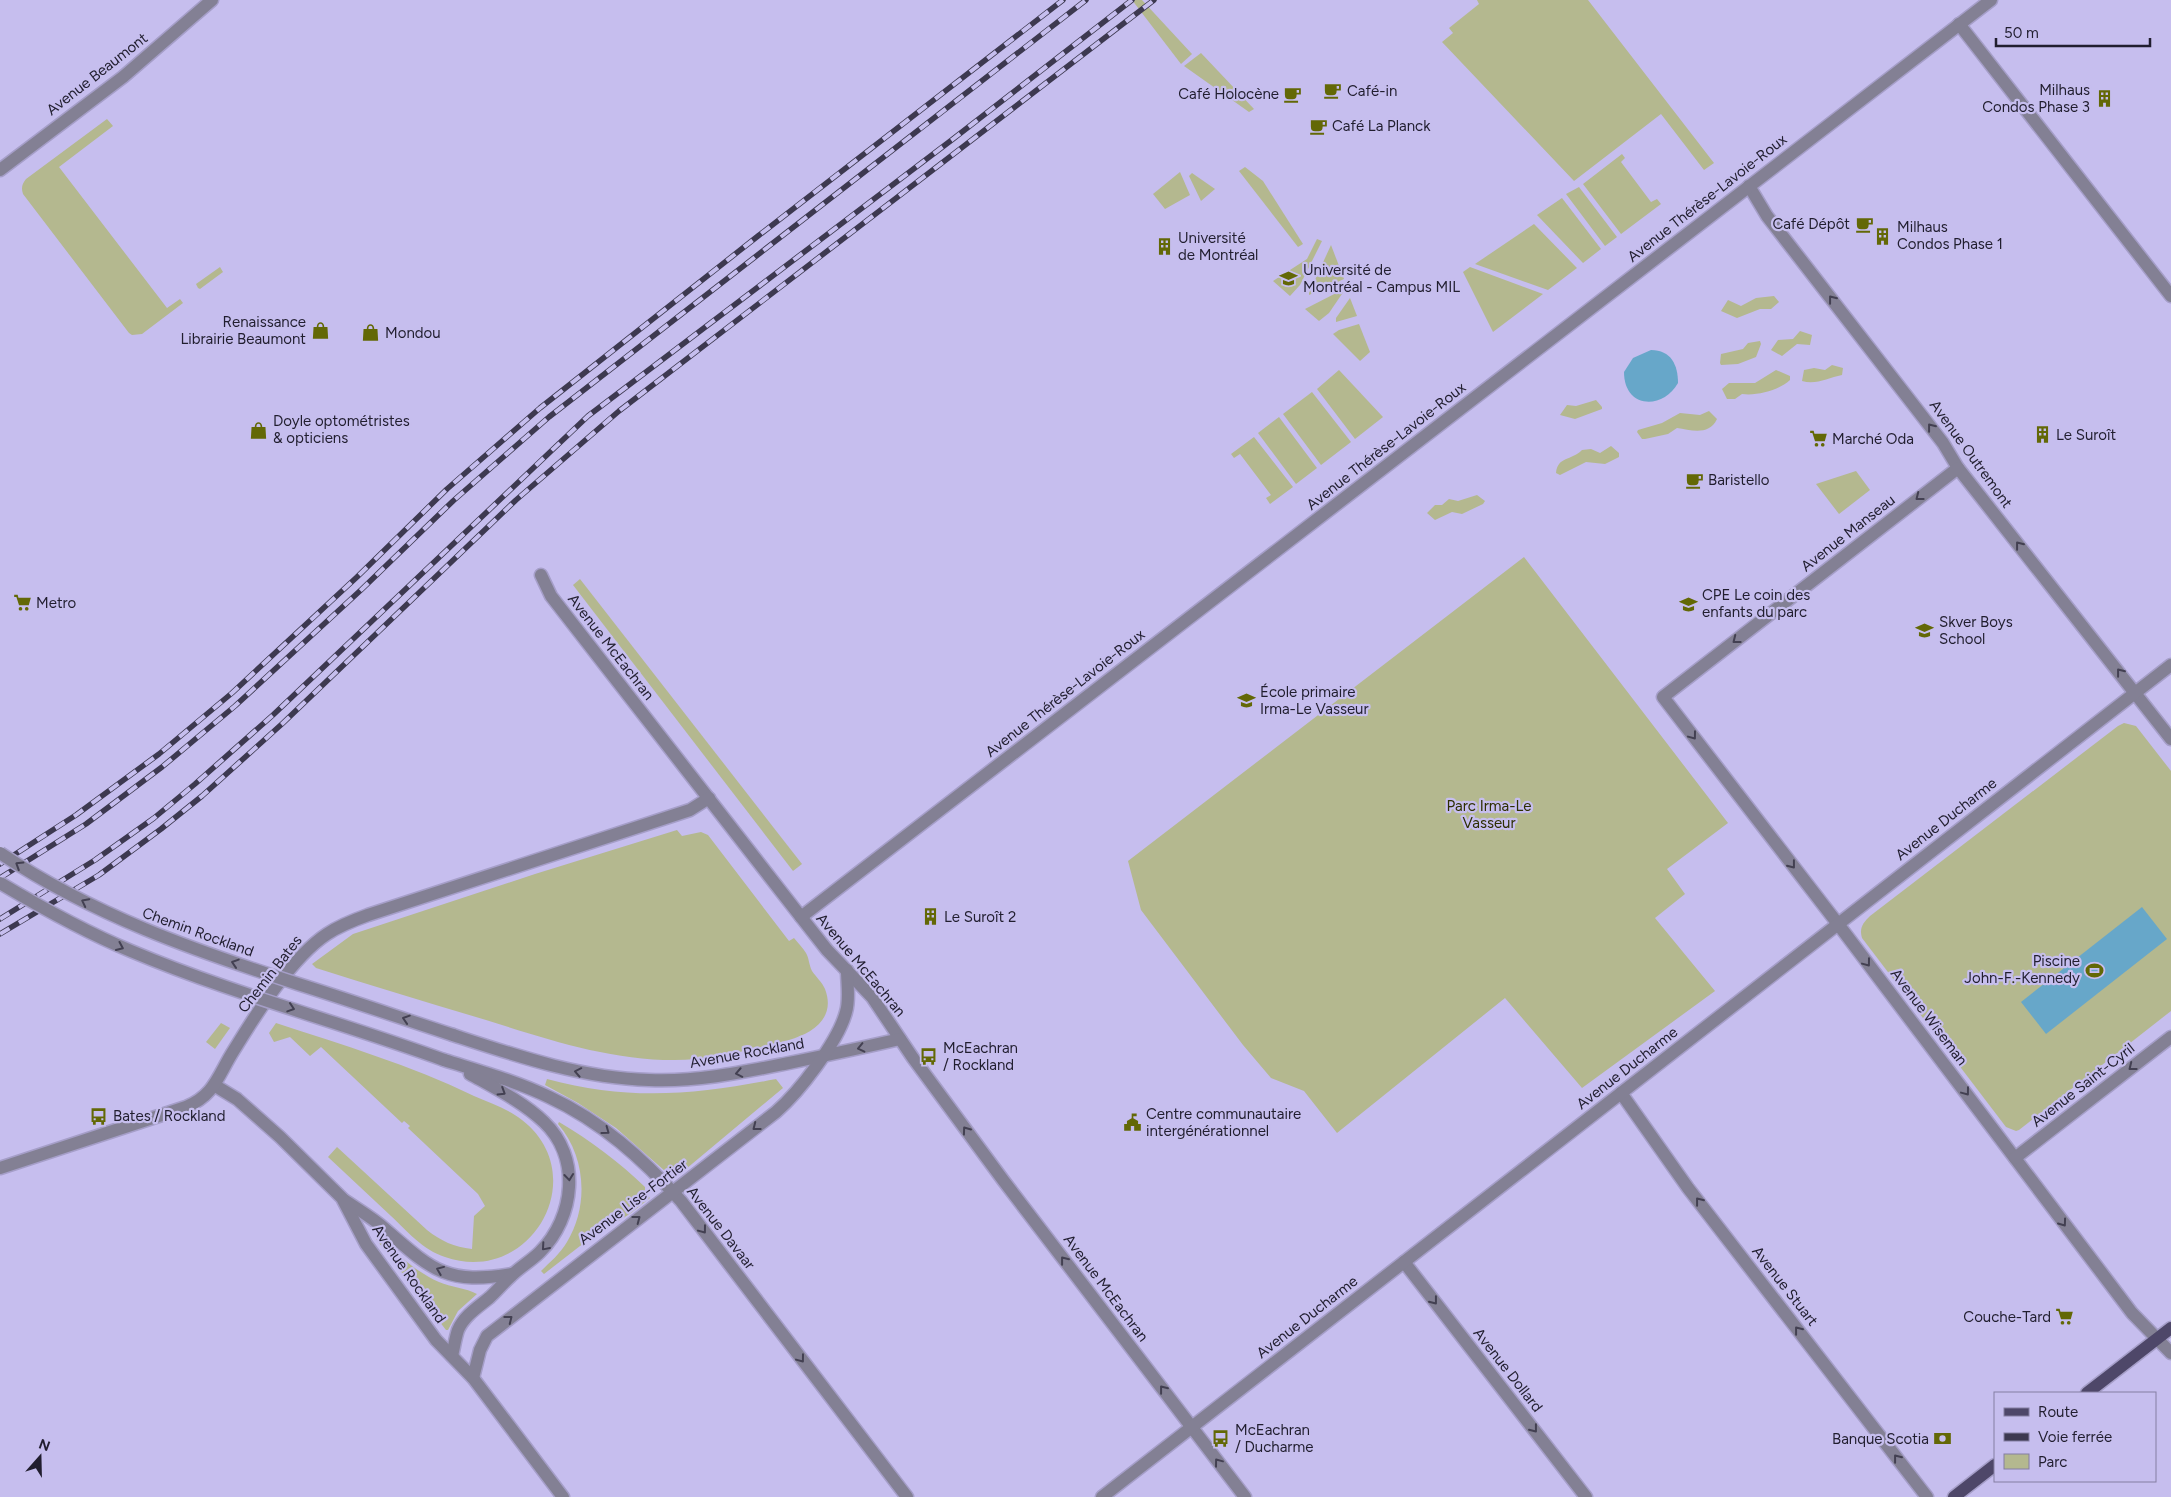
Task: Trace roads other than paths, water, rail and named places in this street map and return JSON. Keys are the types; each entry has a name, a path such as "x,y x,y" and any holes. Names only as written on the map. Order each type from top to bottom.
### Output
{"main road":[{"path":"2088,1392 2171,1328"},
{"path":"1954,1497 1994,1466"}],"street":[{"name":"Avenue Beaumont","path":"0,170 123,77 212,0"},
{"name":"Avenue Thérèse-Lavoie-Roux","path":"801,917 1991,0"},
{"path":"1960,24 2170,294"},
{"name":"Avenue Outremont","path":"1749,186 1767,216 1944,443 1958,468 2171,739"},
{"name":"Avenue Manseau","path":"1663,697 1958,468"},
{"name":"Avenue McEachran","path":"541,575 550,596 801,917 827,950 872,997 900,1039 1009,1188 1245,1497"},
{"name":"Avenue Ducharme","path":"1102,1497 2171,665"},
{"name":"Avenue Wiseman","path":"1663,697 1838,924 2132,1313 2156,1340 2171,1353"},
{"name":"Chemin Bates","path":"0,1168 186,1107 203,1099 236,1046 278,986 306,952 327,934 368,915 690,810 709,798"},
{"name":"Chemin Rockland","path":"0,853 76,898 161,937 192,949 453,1035"},
{"path":"0,883 68,922 145,957 444,1060 499,1090 534,1114 555,1135 567,1163 569,1194 560,1226 542,1250 512,1274 467,1317 458,1330 452,1356"},
{"name":"Avenue Lise-Fortier","path":"472,1378 480,1350 487,1336 786,1103 805,1082 822,1057 846,1013 848,1000 847,970"},
{"name":"Avenue Rockland","path":"453,1035 569,1070 610,1077 649,1080 690,1080 721,1076 822,1057 900,1039"},
{"name":"Avenue Saint-Cyril","path":"2015,1158 2171,1037"},
{"name":"Avenue Davaar","path":"444,1060 528,1087 577,1112 627,1147 672,1192 906,1497"},
{"name":"Avenue Rockland","path":"214,1084 237,1099 280,1137 342,1198 366,1244 436,1340 472,1378 564,1497"},
{"name":"Avenue Stuart","path":"1621,1093 1688,1188 1926,1497"},
{"path":"342,1198 384,1228 414,1256 436,1269 453,1275 472,1278 488,1278 512,1274"},
{"name":"Avenue Dollard","path":"1404,1262 1586,1497"}],"water":[{"path":"1651,350 1664,353 1672,360 1677,370 1678,383 1663,398 1645,402 1637,399 1630,393 1624,372 1633,358"},
{"name":"Piscine John-F.-Kennedy","path":"2142,907 2167,939 2046,1034 2021,1002"}],"railway":[{"path":"0,864 76,815 159,754 232,693 357,577 447,489 540,408 758,236 1063,0"},
{"path":"0,878 86,824 162,767 235,706 362,589 453,501 549,417 1086,0"},
{"path":"0,919 95,860 154,818 195,784 273,715 588,416 953,139 1132,0"},
{"path":"0,934 99,875 202,796 283,723 516,500 619,411 1154,0"}],"place":[{"name":"Café-in","path":"1333,91"},
{"name":"Café Holocène","path":"1293,94"},
{"name":"Milhaus Condos Phase 3","path":"2104,99"},
{"name":"Café La Planck","path":"1318,126"},
{"name":"Café Dépôt","path":"1864,224"},
{"name":"Milhaus Condos Phase 1","path":"1883,236"},
{"name":"Université de Montréal","path":"1164,247"},
{"name":"Université de Montréal - Campus MIL","path":"1289,279"},
{"name":"Renaissance Librairie Beaumont","path":"320,331"},
{"name":"Mondou","path":"371,333"},
{"name":"Doyle optométristes & opticiens","path":"259,430"},
{"name":"Le Suroît","path":"2042,435"},
{"name":"Marché Oda","path":"1818,439"},
{"name":"Baristello","path":"1694,480"},
{"name":"Metro","path":"22,603"},
{"name":"CPE Le coin des enfants du parc","path":"1688,604"},
{"name":"Skver Boys School","path":"1925,631"},
{"name":"École primaire Irma-Le Vasseur","path":"1246,701"},
{"name":"Le Suroît 2","path":"930,917"},
{"name":"Piscine John-F.-Kennedy","path":"2094,970"},
{"name":"McEachran / Rockland","path":"929,1057"},
{"name":"Bates / Rockland","path":"99,1116"},
{"name":"Centre communautaire intergénérationnel","path":"1132,1123"},
{"name":"Couche-Tard","path":"2065,1317"},
{"name":"McEachran / Ducharme","path":"1221,1439"},
{"name":"Banque Scotia","path":"1943,1439"}],"park label":[{"name":"Parc Irma-Le Vasseur","path":"1489,814"}]}
